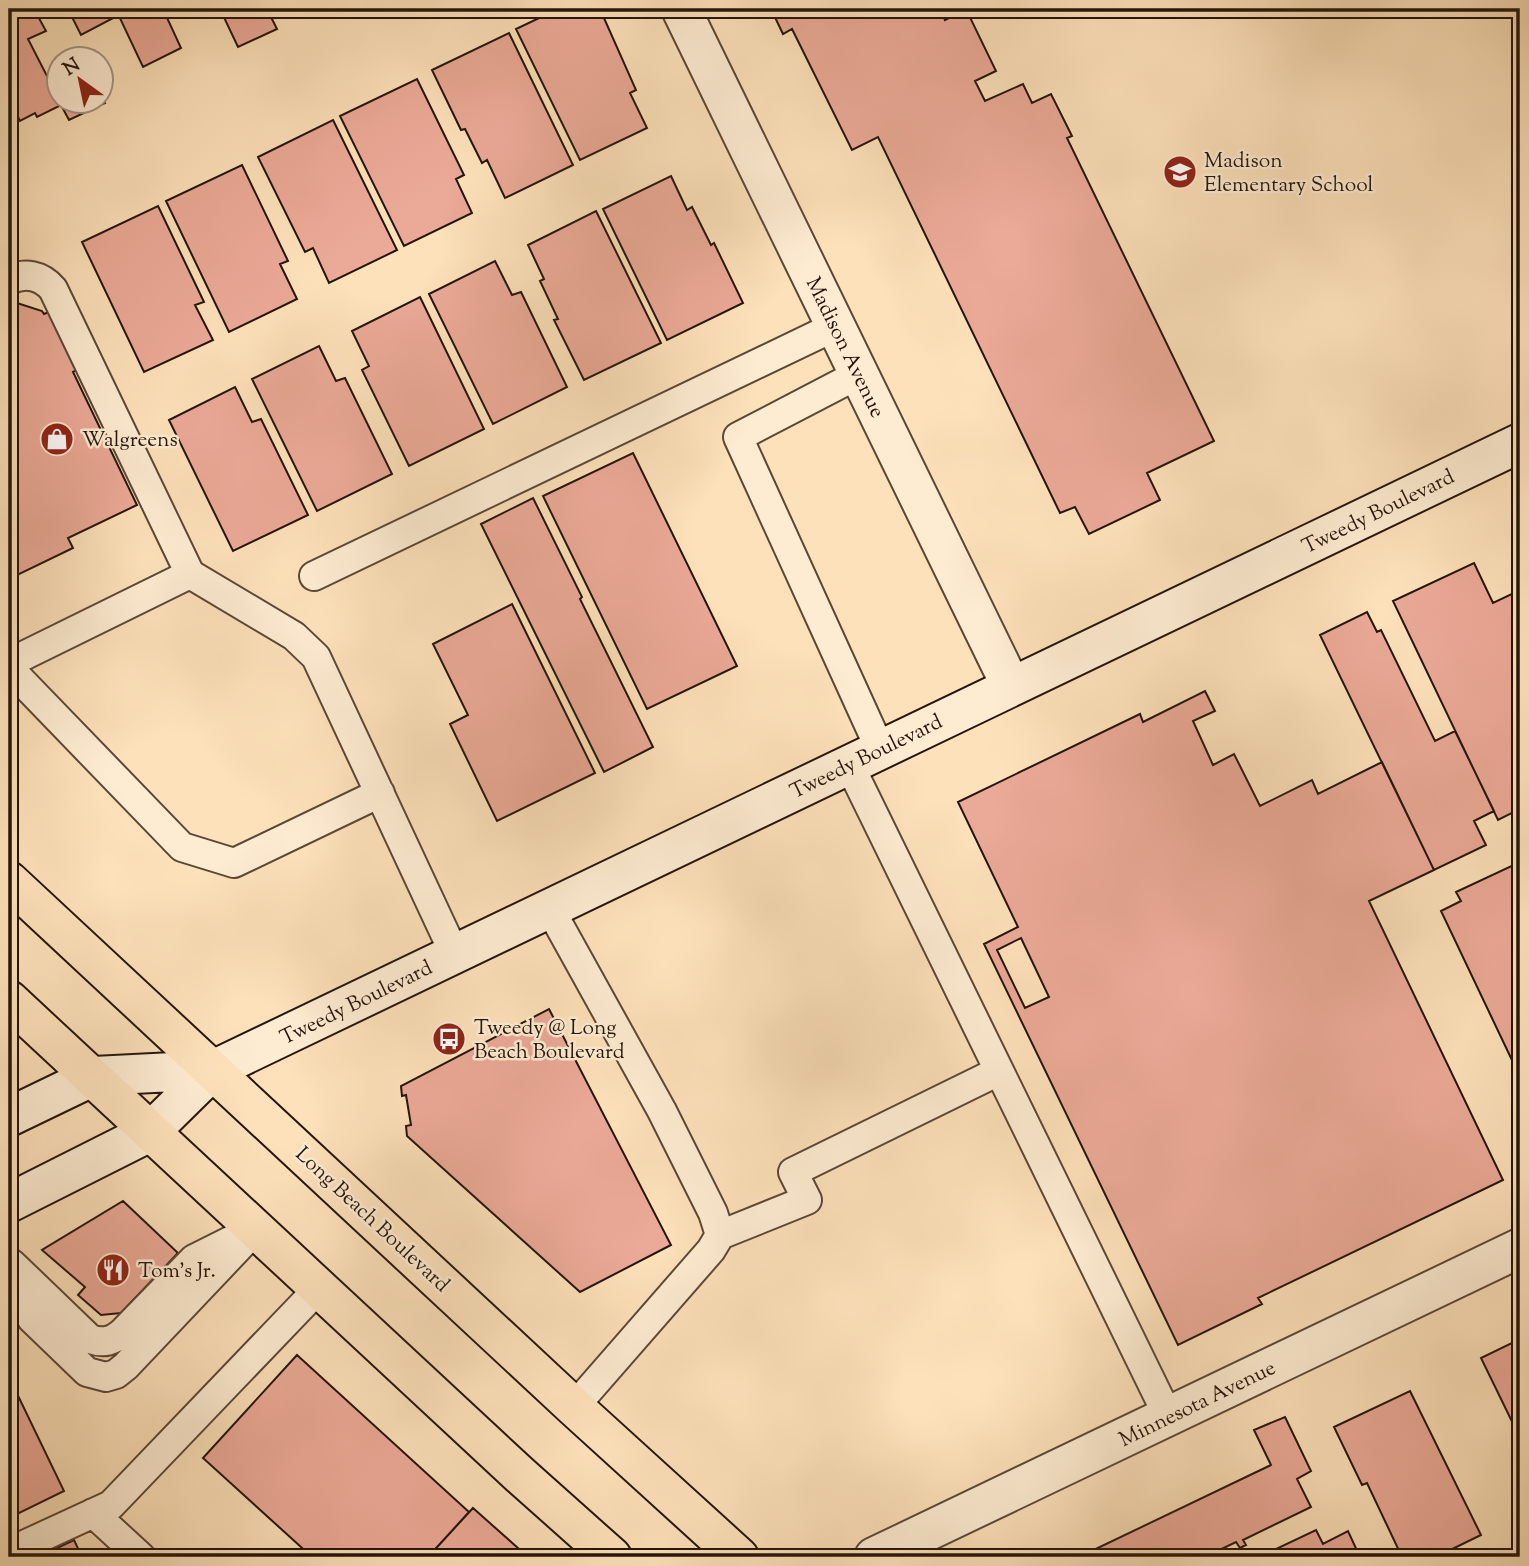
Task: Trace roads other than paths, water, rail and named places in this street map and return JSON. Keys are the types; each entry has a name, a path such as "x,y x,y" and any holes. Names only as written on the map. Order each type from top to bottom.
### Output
{"main road":[{"name":"Madison Avenue","path":"681,9 1011,685"},
{"name":"Tweedy Boulevard","path":"9,1203 150,1132 213,1070 1520,443"},
{"name":"Long Beach Boulevard","path":"9,881 739,1557"},
{"path":"9,1000 510,1466 612,1557"},
{"name":"Tweedy Boulevard","path":"9,1117 93,1076 213,1070"},
{"name":"Minnesota Avenue","path":"874,1557 1520,1248"}],"lane":[{"path":"9,280 27,275 46,281 53,289 190,574 294,636 316,657 455,955"},
{"path":"314,576 836,326"},
{"path":"859,374 738,437 864,756 999,1071 1168,1416"},
{"path":"190,574 9,666 181,848 234,863 380,793"},
{"path":"550,909 662,1111 713,1213 719,1235"},
{"path":"574,1407 711,1251 719,1235 807,1200 793,1172 999,1071"},
{"path":"9,1261 90,1339 107,1342 116,1339 194,1259 256,1229"},
{"path":"9,1273 32,1319 87,1372 106,1377 117,1374 126,1366 256,1229"},
{"path":"9,1552 111,1505 319,1288"},
{"path":"93,1513 141,1557"}],"place":[{"name":"Madison Elementary School","path":"1180,172"},
{"name":"Walgreens","path":"57,439"},
{"name":"Tweedy @ Long Beach Boulevard","path":"449,1039"},
{"name":"Tom's Jr.","path":"113,1270"}]}
